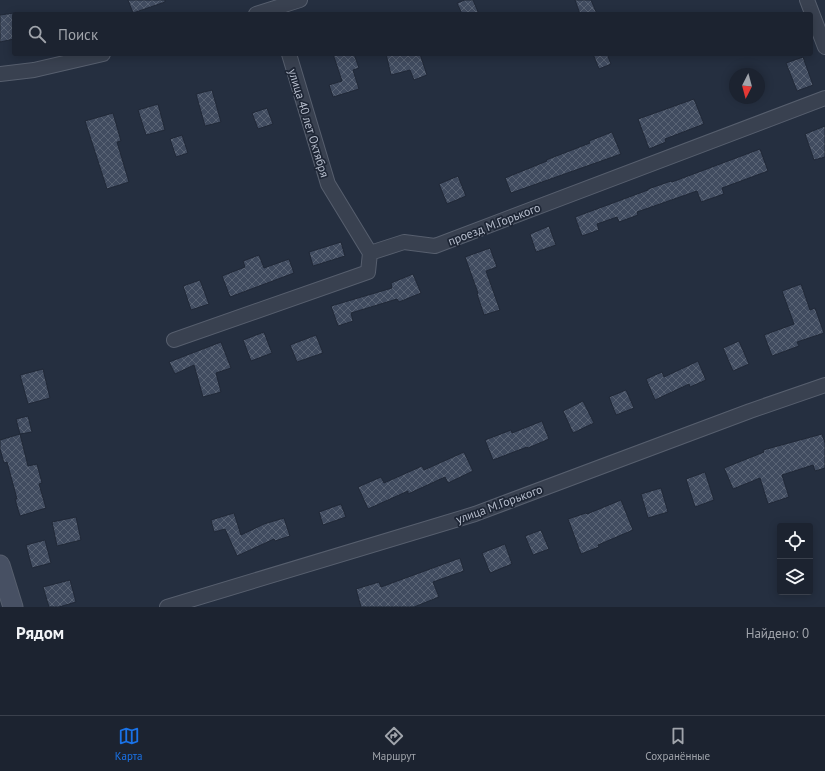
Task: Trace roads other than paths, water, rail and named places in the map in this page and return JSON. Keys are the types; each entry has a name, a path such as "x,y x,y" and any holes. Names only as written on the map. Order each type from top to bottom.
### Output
{"street":[{"path":"262,12 300,0"},
{"path":"807,0 812,12"},
{"path":"813,16 825,47"},
{"path":"0,74 34,70 94,56"},
{"name":"улица 40 лет Октября","path":"290,56 328,184 370,253"},
{"name":"проезд М.Горького","path":"370,253 404,242 435,246 825,98"},
{"path":"174,340 368,272 370,253"},
{"name":"улица М.Горького","path":"167,607 475,514 825,385"},
{"path":"0,565 13,607"}]}
